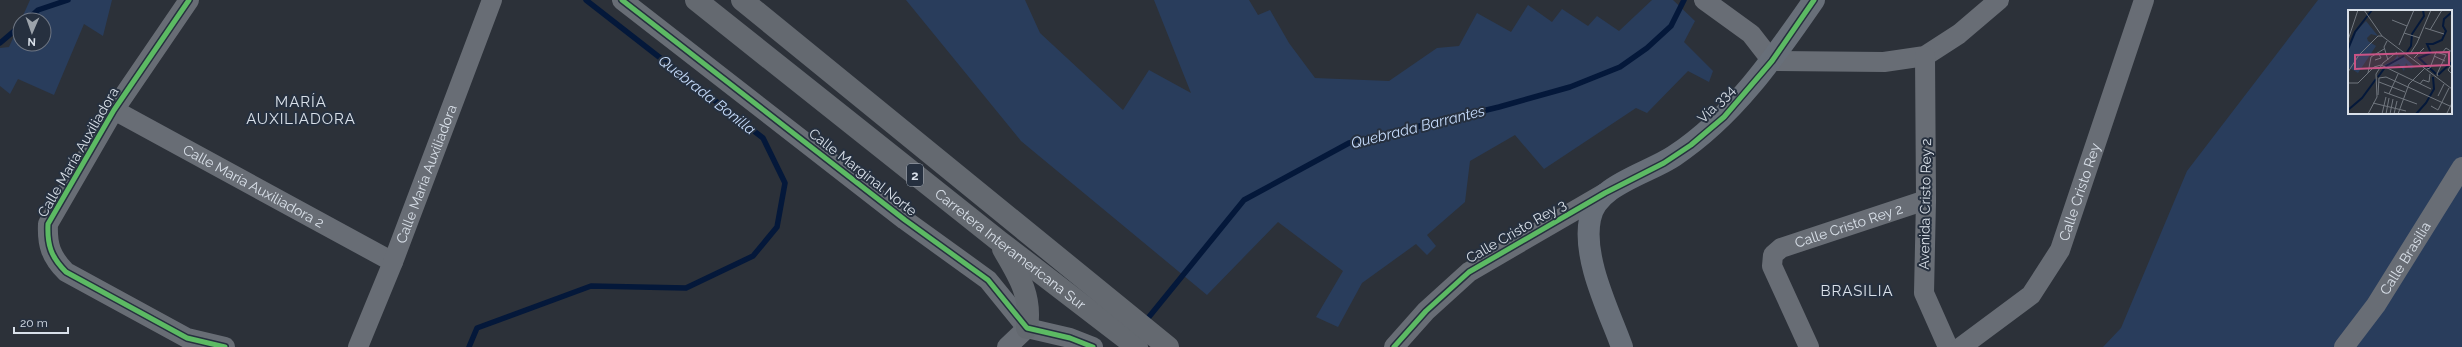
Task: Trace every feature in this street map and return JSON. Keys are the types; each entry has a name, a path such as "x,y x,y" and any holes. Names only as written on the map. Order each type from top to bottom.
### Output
{"highway":[{"name":"Carretera Interamericana Sur","path":"696,0 998,241 1137,347"},
{"name":"Carretera Interamericana Sur","path":"742,0 1168,347"},
{"path":"998,241 1022,282 1030,311 1027,328"}],"street":[{"name":"Calle María Auxiliadora","path":"189,0 114,110 48,224 47,239 55,261 66,272 183,342 225,347"},
{"name":"Calle María Auxiliadora","path":"358,347 393,262 492,0"},
{"name":"Calle Marginal Norte","path":"622,0 905,220 988,280 1027,328"},
{"path":"1704,0 1751,34 1772,61 1884,62 1925,56 1959,34 1999,0"},
{"name":"Vía 334","path":"1622,347 1605,301 1590,248 1590,218 1595,205 1605,193 1664,163 1691,144 1724,117 1772,61 1814,0"},
{"name":"Calle Cristo Rey","path":"1961,347 2030,295 2060,250 2144,0"},
{"name":"Avenida Cristo Rey 2","path":"1925,56 1926,200 1924,293 1948,347"},
{"name":"Calle María Auxiliadora 2","path":"114,110 393,262"},
{"name":"Calle Brasilia","path":"2344,347 2376,304 2462,168"},
{"name":"Calle Cristo Rey 3","path":"1394,347 1426,311 1469,272 1605,193"},
{"name":"Calle Cristo Rey 2","path":"1809,347 1772,266 1773,255 1781,248 1926,200"},
{"path":"1007,347 1027,328 1070,338 1093,347"}],"shaded area":[{"path":"30,0 112,0 103,36 84,24 54,95 18,79 10,94 0,86 0,48 9,47 12,40 12,52 52,52 52,12 25,12"},
{"path":"906,0 1025,0 1040,33 1123,110 1149,70 1191,93 1154,0 1249,0 1258,15 1270,10 1289,43 1315,78 1389,81 1437,48 1459,46 1477,13 1511,32 1528,5 1552,22 1562,9 1588,26 1597,16 1619,31 1652,0 1673,0 1695,21 1684,42 1713,71 1709,82 1688,71 1647,113 1636,108 1544,169 1515,135 1470,161 1465,202 1427,235 1436,246 1427,255 1416,244 1362,283 1338,327 1316,317 1343,271 1278,222 1207,295 1021,141"},
{"path":"2318,0 2462,0 2462,347 2103,347 2121,328 2187,171"}],"waterway":[{"path":"36,12 68,0"},
{"name":"Quebrada Bonilla","path":"469,347 477,328 591,286 686,288 753,256 777,227 785,183 763,138 586,0"},
{"name":"Quebrada Barrantes","path":"1144,323 1244,200 1349,143 1499,107 1570,87 1620,67 1647,48 1671,26 1684,0"},
{"path":"0,43 12,33"}],"cycle path":[{"path":"189,0 114,110 48,224 48,238 53,256 66,272 187,338 225,347"},
{"path":"622,0 905,220 988,280 1027,328 1070,338 1093,347"},
{"path":"1394,347 1426,311 1469,272 1605,193 1664,163 1691,145 1724,117 1772,61 1814,0"}],"district":[{"name":"MARÍA AUXILIADORA","path":"301,110"},
{"name":"BRASILIA","path":"1857,291"}]}
